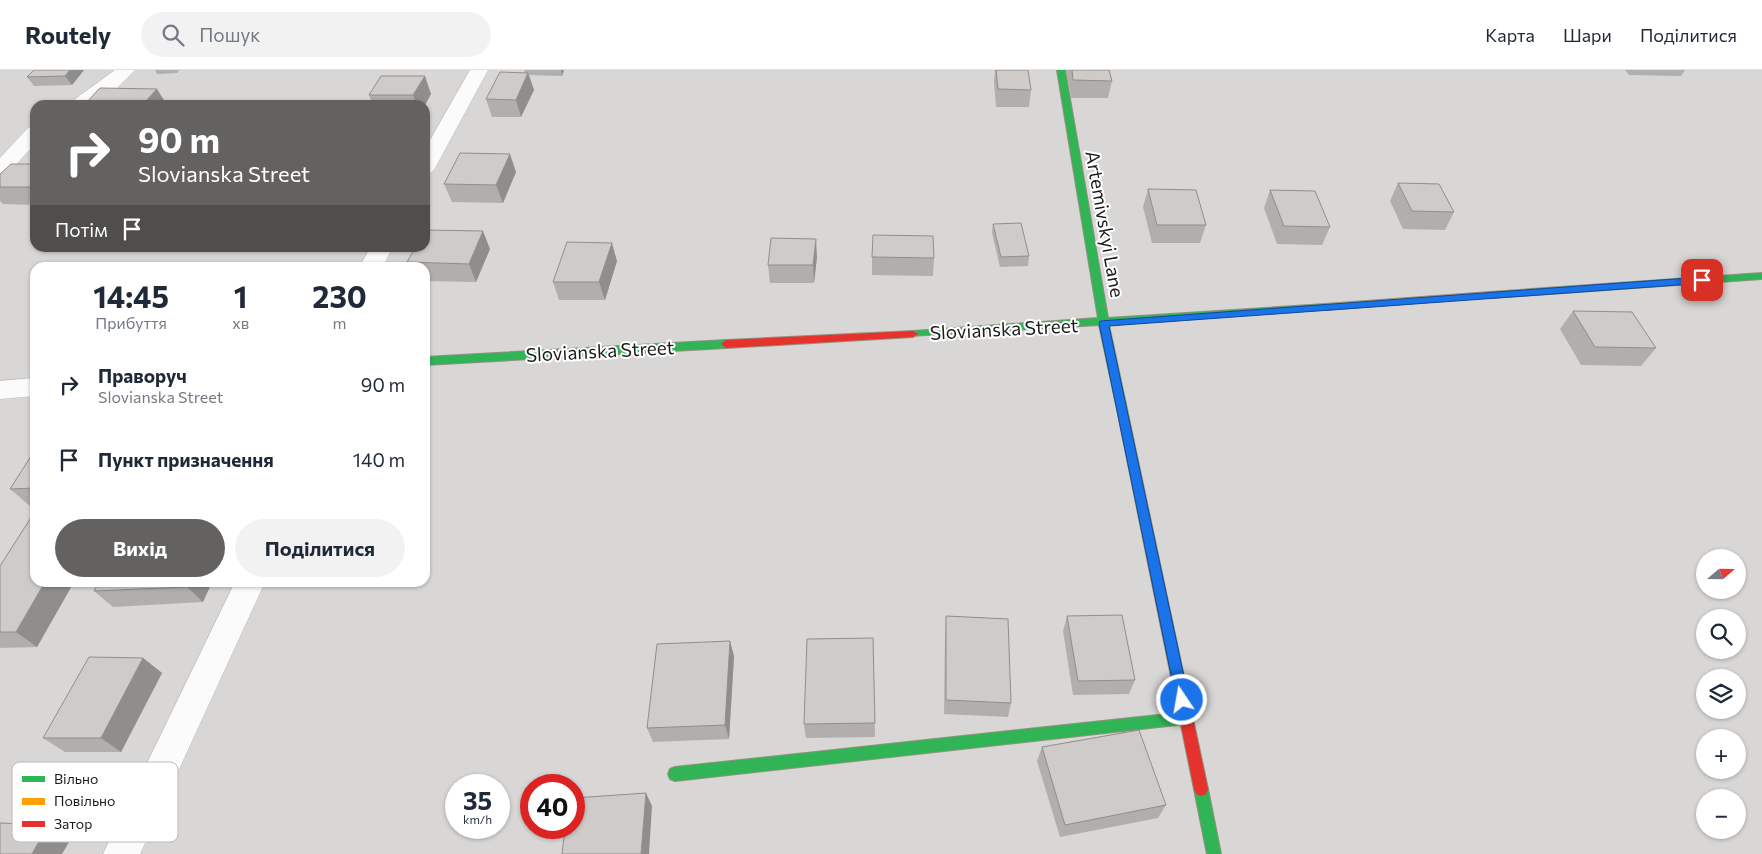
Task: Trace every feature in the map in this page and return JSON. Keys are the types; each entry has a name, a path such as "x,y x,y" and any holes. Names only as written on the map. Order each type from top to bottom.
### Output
{"street":[{"path":"85,100 110,84 126,70"},
{"path":"430,159 479,70"},
{"name":"Artemivskyi Lane","path":"1061,70 1104,323 1214,854"},
{"path":"0,170 30,137"},
{"name":"Slovianska Street","path":"430,361 1104,323 1762,276"},
{"path":"0,390 30,387"},
{"path":"165,762 248,587"},
{"path":"675,774 1186,718"},
{"path":"121,854 127,842"}],"shaded area":[{"path":"0,70 1762,70 1762,854 0,854"}],"building":[{"path":"34,70 70,70 65,76 27,77"},
{"path":"996,70 1028,70 1031,90 998,89"},
{"path":"1072,70 1109,70 1112,81 1073,80"},
{"path":"500,72 528,73 516,100 486,99"},
{"path":"381,76 425,76 413,95 369,95"},
{"path":"100,88 157,89 147,100 89,100"},
{"path":"460,153 510,154 496,185 444,184"},
{"path":"11,164 30,164 30,187 0,187 0,174"},
{"path":"1398,183 1439,184 1454,212 1412,211"},
{"path":"1148,189 1196,190 1206,225 1157,225"},
{"path":"1270,190 1315,191 1330,227 1284,226"},
{"path":"1021,223 1029,256 1001,257 993,224"},
{"path":"430,230 483,231 469,264 407,262 413,252 430,252"},
{"path":"873,235 933,236 934,258 872,257"},
{"path":"771,238 816,239 813,265 768,265"},
{"path":"567,242 612,243 599,282 553,282"},
{"path":"1573,311 1632,312 1656,348 1595,347"},
{"path":"30,458 30,488 10,489"},
{"path":"30,519 30,587 42,587 16,632 0,632 0,566"},
{"path":"96,587 187,587 94,591"},
{"path":"1122,615 1135,680 1078,681 1067,616"},
{"path":"946,616 1008,619 1011,703 946,700"},
{"path":"873,638 875,723 804,724 807,639"},
{"path":"730,641 725,725 647,728 657,644"},
{"path":"89,657 143,658 101,738 43,738"},
{"path":"1139,730 1166,805 1065,825 1042,747"},
{"path":"646,793 641,854 562,854 564,839 585,839 585,797"},
{"path":"0,823 12,824 12,842 39,842 32,854 0,854"}],"traffic: fast":[{"path":"1061,70 1104,323 1122,409"},
{"path":"1490,295 1762,276"},
{"path":"913,334 1325,307"},
{"path":"430,361 726,344"},
{"path":"675,774 1186,718"},
{"path":"1201,789 1214,854"}],"traffic: slow":[{"path":"1325,307 1490,295"},
{"path":"1122,409 1157,578"}],"traffic: jam":[{"path":"726,344 913,334"},
{"path":"1157,578 1201,789"}],"route":[{"path":"1182,700 1104,323 1702,280"}]}
